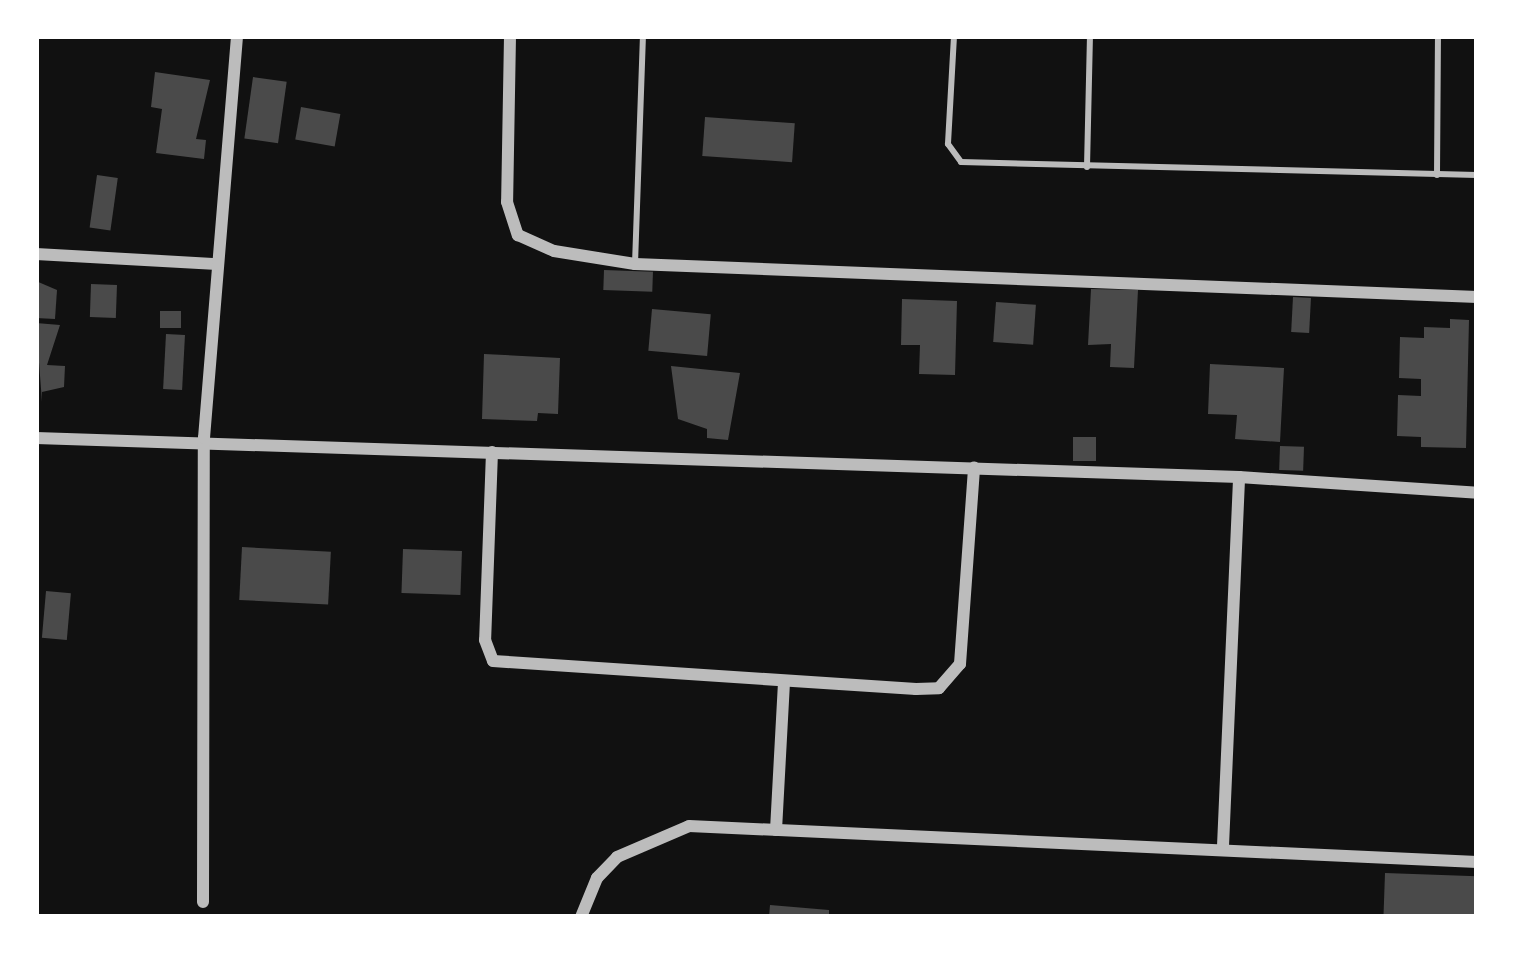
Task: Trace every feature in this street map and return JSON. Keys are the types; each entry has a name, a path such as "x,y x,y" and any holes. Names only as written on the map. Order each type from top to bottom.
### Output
{"street":[{"path":"203,902 204,438 213,264 237,36"},
{"path":"510,36 507,202 518,236 554,251 635,264 1477,297"},
{"path":"36,254 213,264"},
{"path":"36,439 204,438 1240,477 1477,493"},
{"path":"492,452 485,640 493,661 916,689 952,679 960,664 974,467"},
{"path":"1223,846 1240,477"},
{"path":"776,830 784,682"},
{"path":"581,917 597,878 651,836 689,826 1223,846 1477,862"}],"lane":[{"path":"635,264 644,36"},
{"path":"954,36 952,155 961,162 1477,176"},
{"path":"1087,167 1090,36"},
{"path":"1437,175 1438,36"}],"building":[{"path":"155,72 210,80 196,139 206,140 204,159 156,153 162,109 151,107"},
{"path":"253,77 287,82 278,143 244,138"},
{"path":"301,107 340,114 335,146 295,139"},
{"path":"705,117 795,123 792,162 702,156"},
{"path":"97,175 118,178 110,230 90,227"},
{"path":"604,270 653,272 652,292 603,290"},
{"path":"36,281 57,290 55,319 36,318"},
{"path":"91,284 117,285 116,318 90,317"},
{"path":"1091,289 1138,290 1134,368 1110,367 1111,344 1088,345"},
{"path":"1293,297 1311,298 1309,333 1291,332"},
{"path":"902,299 957,301 955,375 919,374 920,345 901,345"},
{"path":"996,302 1036,305 1033,345 993,342"},
{"path":"652,309 711,314 707,356 648,351"},
{"path":"160,311 181,311 181,328 160,328"},
{"path":"1450,319 1469,320 1466,448 1421,447 1421,437 1397,436 1398,395 1421,396 1421,379 1399,378 1400,337 1424,338 1424,327 1450,328"},
{"path":"36,323 60,325 47,365 65,366 64,387 42,392 42,402"},
{"path":"166,334 185,335 182,390 163,389"},
{"path":"484,354 560,358 558,414 538,413 537,421 482,419"},
{"path":"1210,364 1284,368 1280,442 1235,439 1237,415 1208,414"},
{"path":"671,366 740,373 728,440 707,438 707,429 678,419"},
{"path":"1073,437 1096,437 1096,461 1073,461"},
{"path":"1280,446 1304,447 1303,471 1279,470"},
{"path":"242,547 331,552 328,605 239,600"},
{"path":"403,549 462,551 460,595 401,593"},
{"path":"46,591 71,593 67,640 42,638"},
{"path":"1385,873 1477,876 1476,917 1383,917"},
{"path":"770,905 829,910 829,917 769,917"}]}
